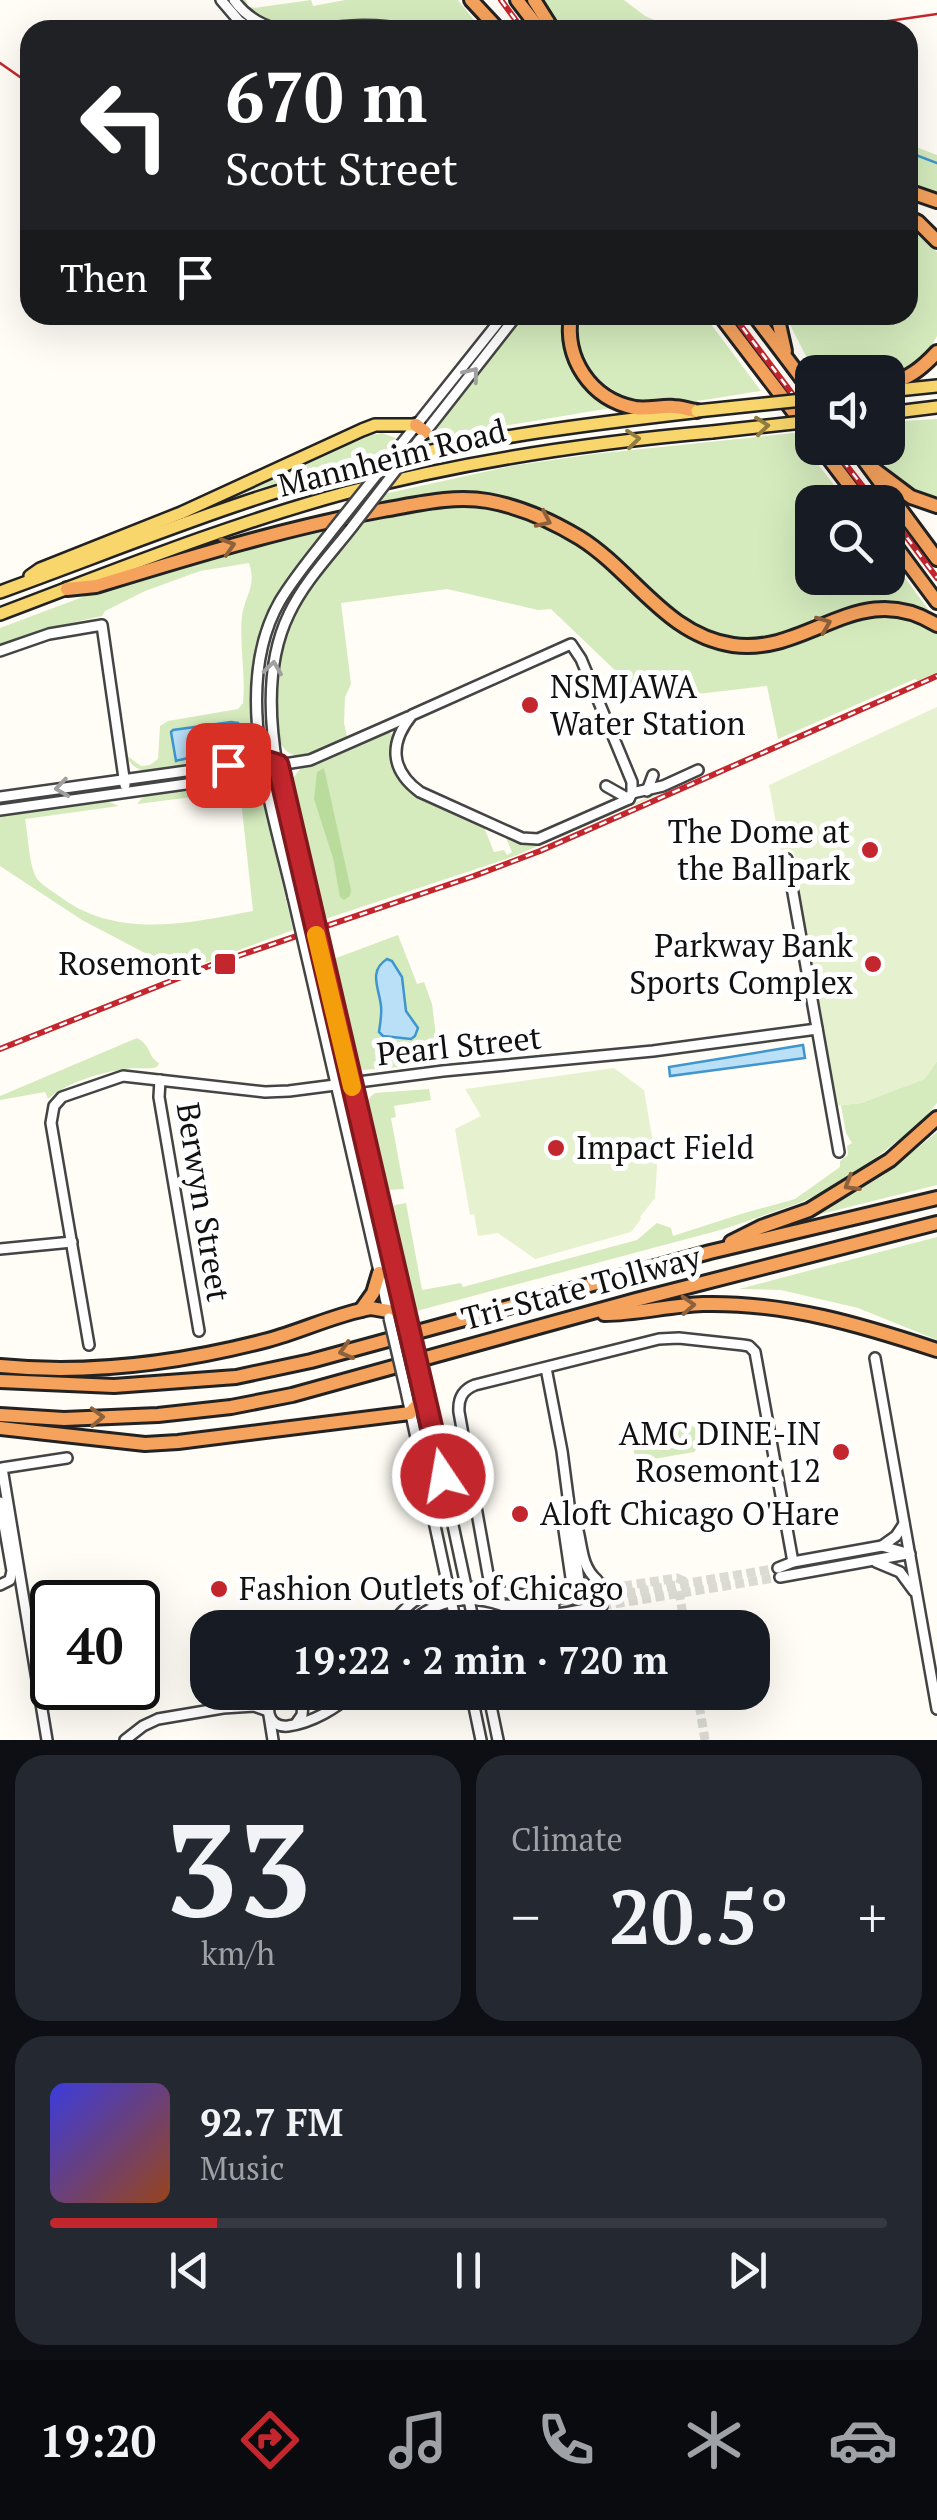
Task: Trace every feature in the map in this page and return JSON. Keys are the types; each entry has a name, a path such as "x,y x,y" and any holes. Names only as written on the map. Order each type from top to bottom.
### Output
{"highway":[{"path":"471,0 492,20"},
{"path":"517,0 532,20"},
{"path":"918,222 937,241"},
{"path":"570,325 574,358 597,389 634,408 674,407 697,412"},
{"path":"727,325 795,414"},
{"path":"762,325 795,370"},
{"path":"779,325 793,367"},
{"path":"905,378 937,352"},
{"path":"834,465 849,485"},
{"path":"868,466 911,497 937,506"},
{"path":"868,466 937,559"},
{"path":"66,588 96,586 310,524 462,499 508,505 544,518 604,556 679,624 727,644 744,647 775,642 836,619 887,608 921,615 937,625"},
{"path":"905,559 937,602"},
{"path":"710,1252 761,1227 809,1210 890,1160 934,1120"},
{"name":"Tri-State Tollway","path":"0,1382 114,1386 236,1376 311,1361 710,1252 937,1198"},
{"name":"Tri-State Tollway","path":"0,1415 64,1419 158,1415 292,1396 636,1300 937,1223"},
{"path":"361,1310 373,1293 379,1273"},
{"path":"591,1314 628,1314 668,1306 753,1305 829,1318 937,1350"},
{"path":"0,1366 92,1369 193,1358 270,1340 371,1308 395,1315 410,1330"},
{"path":"0,1428 145,1444 410,1413 422,1402 424,1389"}],"main road":[{"path":"905,389 937,386"},
{"name":"Mannheim Road","path":"0,592 251,500 382,462 522,434 795,398"},
{"path":"905,411 937,407"},
{"name":"Mannheim Road","path":"0,614 243,524 418,475 540,451 795,423"},
{"path":"18,585 40,568 181,513 351,434 375,425 420,432"}],"street":[{"path":"222,0 239,20"},
{"path":"234,0 255,20"},
{"path":"453,1610 410,1413 352,1084 278,765 270,690 278,641 296,600 497,325"},
{"path":"395,1315 379,1273 264,773 256,690 262,647 280,602 402,443 420,432 509,325"},
{"path":"0,651 49,634 102,625 126,792"},
{"path":"0,810 264,773 278,765 310,760 571,644 628,771 631,796"},
{"path":"412,715 400,730 396,747 405,781 420,792 522,838 538,839 698,770"},
{"path":"0,797 262,760 278,765"},
{"path":"647,791 653,775"},
{"path":"606,786 631,796"},
{"path":"787,859 839,1152"},
{"name":"Pearl Street","path":"72,1242 52,1124 54,1106 62,1097 113,1078 134,1076 265,1092 653,1051 816,1029"},
{"name":"Berwyn Street","path":"160,1080 159,1097 199,1331"},
{"path":"0,1250 72,1242 89,1345"},
{"path":"410,1330 471,1610"},
{"path":"490,1591 460,1412 464,1392 474,1385 650,1341 680,1338 749,1346 755,1352 793,1562"},
{"path":"875,1358 937,1709"},
{"path":"544,1369 564,1467 578,1582"},
{"path":"47,1740 2,1468 67,1458"},
{"path":"0,1502 12,1572 8,1585 23,1596"},
{"path":"569,1510 576,1521 586,1566 597,1580"},
{"path":"569,1510 562,1523 574,1598"},
{"path":"904,1524 882,1546 793,1562 779,1572 817,1572 910,1554"},
{"path":"882,1546 910,1554"},
{"path":"793,1562 817,1572"},
{"path":"874,1562 900,1572 918,1600"},
{"path":"406,1610 429,1593 448,1588 601,1602 548,1615 512,1612 500,1605"},
{"path":"428,1610 469,1599 500,1605 554,1607"},
{"path":"125,1740 153,1720 211,1710"},
{"path":"263,1710 274,1722 292,1724 330,1710"},
{"path":"286,1737 304,1710"},
{"path":"475,1710 482,1740"},
{"path":"492,1710 498,1740"},
{"path":"268,1712 273,1740"}],"green space":[{"path":"239,0 246,0 254,8 311,0 313,6 345,0 458,0 474,20 270,20 253,13"},
{"path":"537,0 624,0 654,20 552,20"},
{"path":"918,148 937,155 937,195 918,188"},
{"path":"918,235 937,252 937,336 917,361 905,369 905,355 805,355 790,325 918,325"},
{"path":"514,325 565,325 571,358 617,407 497,427 425,443"},
{"path":"580,325 712,325 761,391 671,403 628,397 593,372 584,359"},
{"path":"937,419 937,496 903,482 885,465 905,465 905,421"},
{"path":"382,433 396,438 388,452 225,498 353,439"},
{"path":"794,433 795,465 819,465 834,485 795,485 795,595 905,595 905,578 931,613 879,603 860,606 783,635 744,642 698,627 586,536 527,503 484,494 431,498 429,494 373,507 384,494 511,466"},
{"path":"466,505 504,511 555,532 602,563 663,621 701,645 734,653 774,651 871,615 911,614 937,627 937,673 778,739 767,686 646,700 551,609 538,610 447,589 341,603 351,684 345,697 347,736 307,756 294,755 284,748 275,716 280,655 296,611 323,570 364,518"},
{"path":"330,525 281,590 262,629 252,682 255,742 240,758 146,771 133,766 126,755 141,766 150,765 158,759 160,726 168,721 238,709 243,703 241,627 251,585 249,563 200,571 145,591 102,616 62,625 0,647 0,628 109,587"},
{"name":"Parkway Bank Sports Complex","path":"937,707 937,1061 925,1079 861,1103 835,1106 793,868 796,859 793,851 781,850 769,785"},
{"path":"387,731 393,735 394,760 407,785 481,824 494,852 504,850 507,855 512,852 505,836 538,842 697,778 515,856 319,921 289,799 289,783 300,769"},
{"path":"324,768 351,890 344,900 314,799 317,772"},
{"path":"243,780 253,783 262,796 293,930 162,979 153,966 162,962 82,920 0,866 0,815 104,800 119,806 25,819 33,868 47,888 85,911 132,924 180,923 253,911 240,791 137,804 151,793"},
{"path":"398,935 417,984 424,982 432,1004 439,1060 435,1064 358,1068 352,1062 328,961","holes":["381,962 405,990 410,1018 380,1032 382,1014 375,974"]},
{"path":"137,1038 159,1063 157,1067 94,1076 48,1099 45,1092 0,1100 0,1096"},
{"path":"937,1061 937,1103 926,1116 848,1179 802,1202 724,1229 413,1312 389,1210 395,1205 406,1203 422,1290 461,1283 463,1287 637,1240 657,1223 671,1228 673,1236 795,1199 840,1167 840,1161 848,1155 847,1146 852,1143 841,1105 861,1103 924,1079"},
{"name":"Impact Field","path":"614,1068 644,1090 657,1166 655,1198 631,1232 535,1259 498,1233 478,1236 474,1214 470,1215 455,1129 481,1116 465,1089"},
{"path":"429,1089 431,1100 394,1106 396,1117 391,1118 404,1189 386,1190 366,1104 375,1093"},
{"path":"937,1132 937,1185 813,1216 884,1175"},
{"path":"937,1237 937,1340 858,1308 781,1290 739,1289"},
{"path":"688,1424 698,1436 694,1452 642,1461 635,1457 632,1441 638,1433"}],"water":[{"path":"231,722 242,727 231,742 176,761 173,730"},
{"path":"387,959 402,977 406,1011 418,1028 411,1039 383,1036 379,1032 381,1009 376,974"},
{"path":"803,1045 805,1058 670,1076 669,1067"}],"waterway":[{"path":"918,156 937,163"}],"tunnel":[{"path":"600,1598 778,1568"},
{"path":"602,1606 780,1577"},
{"path":"597,1580 623,1586 677,1578 686,1582"},
{"path":"679,1591 682,1610"},
{"path":"700,1710 705,1740"}],"tram line":[{"path":"895,20 937,14"},
{"path":"0,63 20,77"}],"railway":[{"path":"501,0 516,20"},
{"path":"741,325 795,397"},
{"path":"846,465 862,485"},
{"path":"905,535 937,578"},
{"path":"0,1049 214,964 540,851 937,676"}],"slow traffic":[{"path":"316,935 352,1087"}],"place":[{"name":"NSMJAWA Water Station","path":"530,705"},
{"name":"The Dome at the Ballpark","path":"870,850"},
{"name":"Rosemont","path":"225,964"},
{"name":"Parkway Bank Sports Complex","path":"873,964"},
{"name":"Impact Field","path":"556,1148"},
{"name":"AMC DINE-IN Rosemont 12","path":"841,1452"},
{"name":"Aloft Chicago O'Hare","path":"520,1514"},
{"name":"Fashion Outlets of Chicago","path":"219,1589"}],"route":[{"path":"228,765 262,760 278,765 443,1476"}]}
